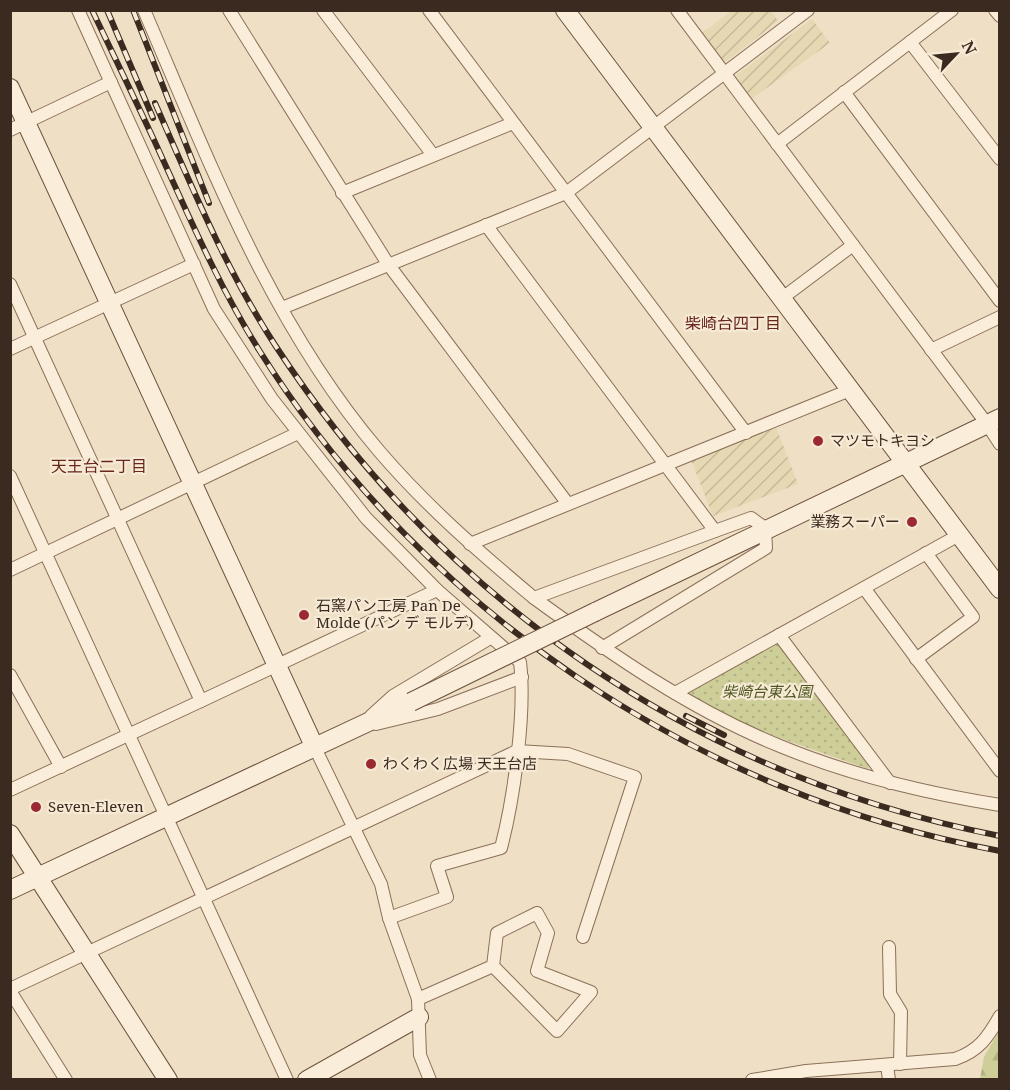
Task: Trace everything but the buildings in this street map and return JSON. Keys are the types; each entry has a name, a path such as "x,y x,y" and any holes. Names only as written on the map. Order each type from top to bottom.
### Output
{"street":[{"path":"78,10 219,318 272,399 366,518 437,590 520,662 522,678 517,752 508,820 501,848 436,866 447,897 389,918"},
{"path":"144,10 221,188 282,308 329,385 378,450 435,513 534,598 602,648 675,693 779,746 890,783 999,805"},
{"path":"229,10 388,264 568,504"},
{"path":"323,10 433,155"},
{"path":"429,10 746,433"},
{"path":"565,10 999,589"},
{"path":"677,10 931,350 993,421 999,444"},
{"path":"282,308 566,192 808,10"},
{"path":"777,144 952,10"},
{"path":"995,10 999,16"},
{"path":"910,42 999,159"},
{"path":"19,126 111,82"},
{"path":"10,88 19,126 109,302 276,666 381,884 389,918 418,1008 420,1055 430,1080"},
{"path":"844,92 999,301"},
{"path":"342,193 513,123"},
{"path":"486,225 716,531"},
{"path":"781,299 853,245"},
{"path":"10,349 194,264"},
{"path":"10,284 201,701"},
{"path":"931,350 999,317"},
{"path":"470,544 850,390"},
{"path":"10,890 360,727 765,528 993,421"},
{"path":"10,570 298,433"},
{"path":"10,476 287,1080"},
{"path":"534,598 751,518 765,528"},
{"path":"602,648 766,548 765,528"},
{"path":"675,693 959,535"},
{"path":"916,659 973,616 926,553"},
{"path":"864,588 999,771"},
{"path":"10,790 437,590"},
{"path":"779,635 890,783"},
{"path":"360,727 393,696 490,638"},
{"path":"10,675 61,766"},
{"path":"360,727 438,709 522,678"},
{"path":"66,1080 10,990 354,826 517,752 568,754 635,777 583,937"},
{"path":"10,834 168,1080"},
{"path":"537,913 548,933 537,971 591,992 557,1031 493,966 497,933 537,913"},
{"path":"889,947 890,994 901,1012 894,1065 889,1080"},
{"path":"307,1080 418,1008 493,966"},
{"path":"752,1080 806,1071 955,1059 970,1054 988,1037 999,1016"}],"shaded area":[{"path":"733,10 771,11 778,21 724,63 702,33"},
{"path":"812,19 830,43 751,99 734,77"},
{"path":"776,427 798,484 713,516 691,460"}],"green space":[{"name":"柴崎台東公園","path":"777,641 870,762 868,769 754,729 684,693"},
{"path":"999,1031 999,1079 980,1079 984,1057"}],"railway":[{"path":"92,10 203,247 244,325 325,444 401,531 486,608 577,677 676,737 779,786 888,824 1000,851"},
{"path":"107,10 153,118"},
{"path":"133,10 209,203"},
{"path":"155,103 225,257 275,345 342,437 417,522 499,598 588,665 683,722 783,771 889,809 1000,836"},
{"path":"686,716 724,735"}],"place":[{"name":"マツモトキヨシ","path":"818,441"},
{"name":"業務スーパー","path":"912,522"},
{"name":"石窯パン工房 Pan De Molde (パン デ モルデ)","path":"304,615"},
{"name":"わくわく広場 天王台店","path":"371,764"},
{"name":"Seven-Eleven","path":"36,807"}],"district":[{"name":"柴崎台四丁目","path":"733,323"},
{"name":"天王台二丁目","path":"99,466"}]}
